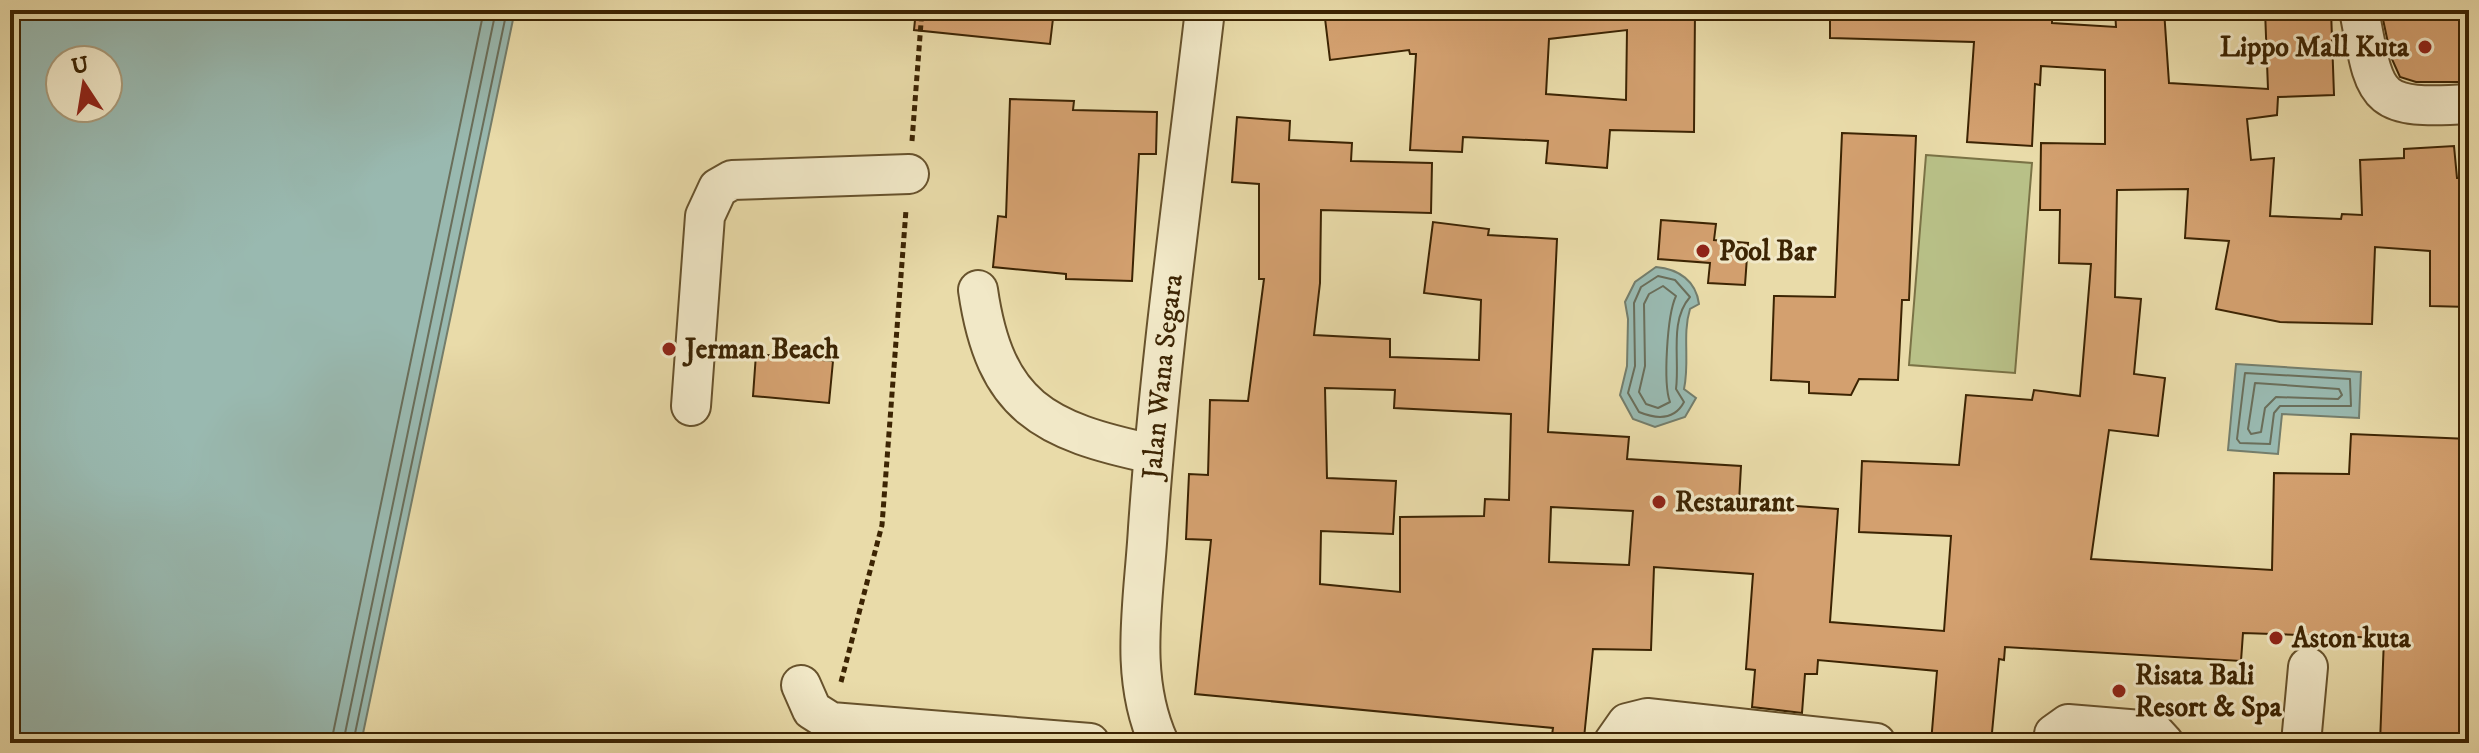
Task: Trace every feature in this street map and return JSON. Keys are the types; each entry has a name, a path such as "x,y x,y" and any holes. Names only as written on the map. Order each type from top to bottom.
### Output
{"street":[{"name":"Jalan Wana Segara","path":"1158,743 1148,715 1140,674 1153,454 1205,10"},
{"path":"2359,10 2371,78 2380,93 2394,102 2413,106 2469,104"},
{"path":"691,406 705,216 718,188 732,180 909,174"},
{"path":"978,290 987,341 998,370 1017,397 1042,417 1070,430 1153,454"},
{"path":"2301,743 2308,667"},
{"path":"801,685 812,710 831,722 1090,743"},
{"path":"1613,743 1627,723 1647,718 1876,743"},
{"path":"2053,743 2054,734 2068,724 2153,731 2164,743"}],"path":[{"path":"831,722 882,525 922,10"}],"green space":[{"path":"1926,155 2032,163 2015,373 1909,365"}],"water":[{"path":"10,10 515,10 361,743 10,743"},
{"path":"1656,267 1672,270 1685,278 1694,289 1699,304 1690,309 1688,319 1684,389 1696,398 1685,417 1655,427 1633,419 1620,395 1627,366 1628,319 1625,302 1635,282"},
{"path":"2236,364 2361,372 2359,418 2282,414 2278,454 2228,450"}],"building":[{"path":"916,10 1054,10 1050,44 914,30"},
{"path":"1324,10 1695,10 1694,132 1610,130 1607,168 1546,163 1548,141 1463,137 1462,152 1410,150 1416,54 1410,54 1409,50 1330,60","holes":["1627,30 1626,100 1546,94 1549,39"]},
{"path":"1830,10 2052,10 2052,23 2116,27 2115,10 2164,10 2169,83 2268,89 2265,10 2331,10 2334,95 2278,97 2277,115 2247,119 2251,160 2274,158 2270,216 2341,219 2342,214 2362,215 2360,160 2404,158 2404,149 2454,146 2457,178 2469,178 2469,307 2430,306 2430,251 2375,247 2372,324 2280,322 2216,309 2229,241 2185,238 2188,189 2117,190 2115,297 2141,299 2134,374 2165,378 2158,436 2109,430 2091,559 2272,570 2274,473 2349,474 2351,434 2469,439 2469,743 2380,743 2384,638 2243,633 2241,661 2005,647 2004,660 1999,659 1991,743 1931,743 1937,671 1818,660 1817,674 1805,674 1802,713 1752,707 1755,670 1746,669 1753,574 1654,567 1651,650 1593,649 1584,738 1552,735 1553,728 1195,694 1211,540 1186,539 1189,474 1208,475 1210,400 1248,401 1264,279 1259,279 1259,184 1232,182 1237,117 1290,121 1289,140 1352,143 1351,161 1432,163 1431,213 1321,210 1320,283 1314,335 1390,339 1390,357 1479,360 1481,300 1424,293 1433,222 1489,229 1488,235 1557,239 1548,432 1629,437 1627,459 1741,466 1739,502 1838,509 1830,622 1944,631 1951,536 1859,532 1862,461 1959,465 1966,395 2032,400 2034,390 2080,396 2091,264 2059,263 2060,210 2040,210 2041,143 2105,144 2105,70 2041,66 2040,85 2035,84 2032,146 1967,142 1974,42 1830,38","holes":["1325,388 1395,390 1394,408 1511,414 1509,500 1485,499 1484,516 1400,517 1400,592 1320,584 1321,531 1393,534 1396,481 1327,478","1551,507 1633,511 1629,565 1549,562"]},
{"name":"Lippo Mall Kuta","path":"2381,10 2469,10 2469,82 2416,82 2400,77 2391,57"},
{"path":"1010,99 1074,101 1073,110 1157,112 1156,154 1139,154 1132,281 1066,279 1066,274 993,267 998,216 1006,217"},
{"path":"1842,133 1916,136 1909,300 1902,300 1898,380 1859,379 1851,395 1809,393 1809,382 1771,380 1774,296 1835,297"},
{"name":"Pool Bar","path":"1661,220 1716,224 1714,240 1748,243 1745,285 1708,283 1710,263 1658,259"},
{"path":"756,354 833,361 829,403 753,396"}],"place":[{"name":"Lippo Mall Kuta","path":"2425,47"},
{"name":"Pool Bar","path":"1703,251"},
{"name":"Jerman Beach","path":"669,349"},
{"name":"Restaurant","path":"1659,502"},
{"name":"Aston kuta","path":"2276,638"},
{"name":"Risata Bali Resort & Spa","path":"2119,691"}]}
